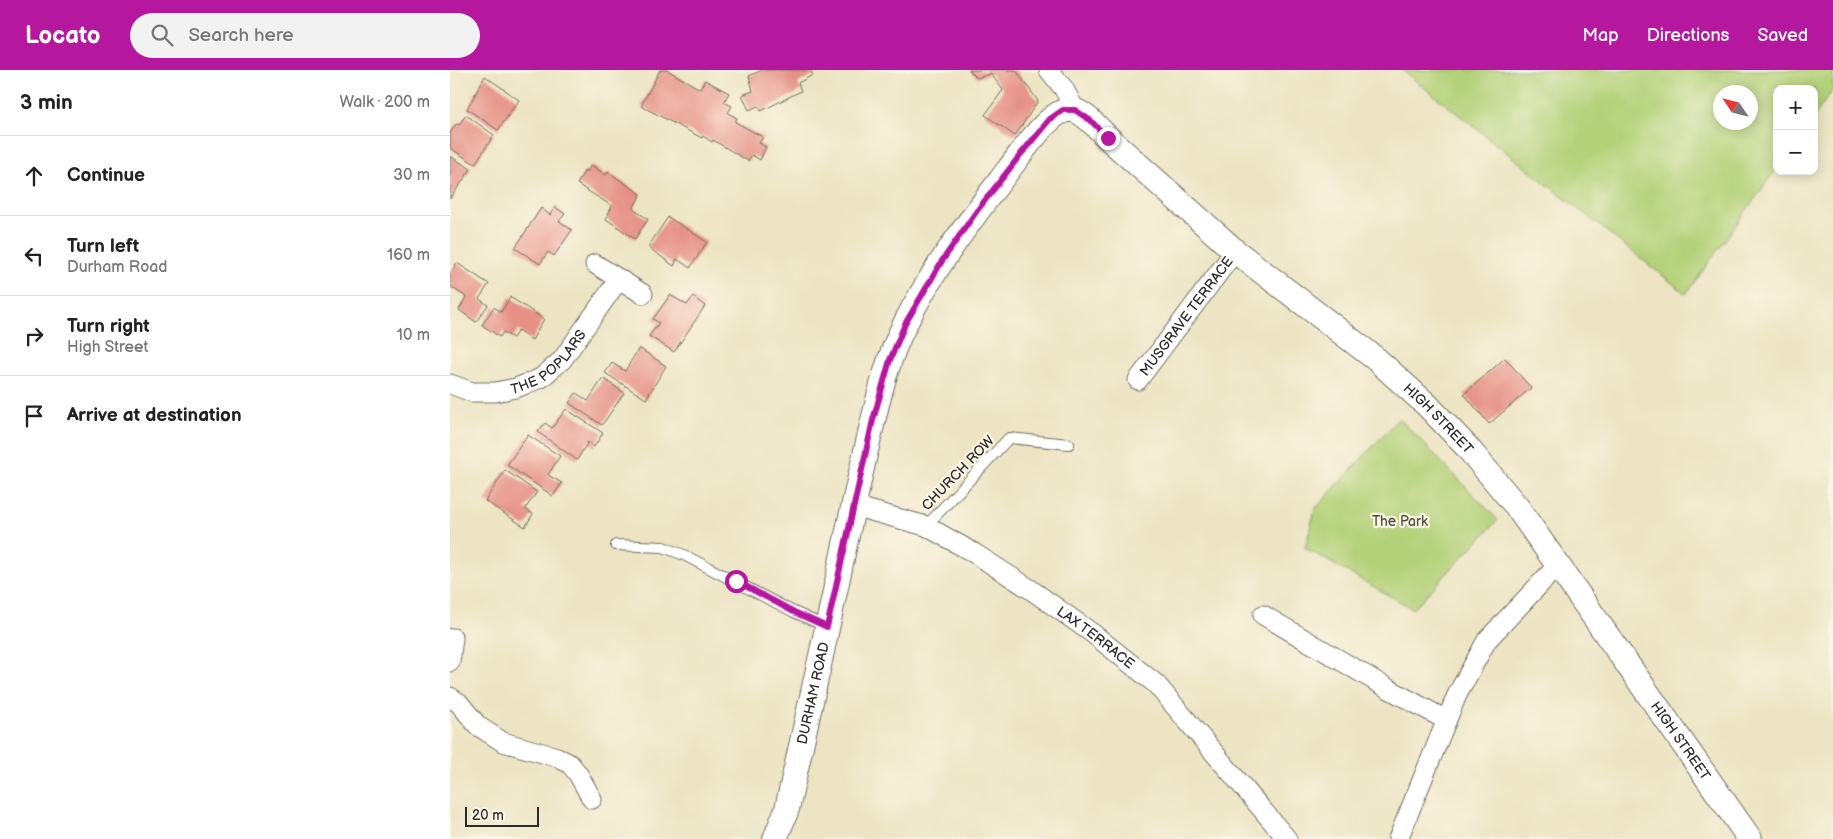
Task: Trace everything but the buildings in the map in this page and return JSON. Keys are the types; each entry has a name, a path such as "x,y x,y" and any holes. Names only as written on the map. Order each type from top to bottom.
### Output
{"street":[{"name":"HIGH STREET","path":"1049,70 1064,89 1075,110 1091,121 1123,152 1235,251 1376,359 1427,405 1467,447 1517,508 1750,839"},
{"name":"DURHAM ROAD","path":"776,839 787,809 853,506 873,420 890,360 905,324 942,261 1021,154 1050,119 1063,110 1075,110"},
{"name":"MUSGRAVE TERRACE","path":"1138,380 1235,251"},
{"path":"595,264 643,294"},
{"name":"THE POPLARS","path":"450,384 472,392 495,392 516,388 542,378 562,360 619,279"},
{"name":"LAX TERRACE","path":"853,506 926,526 974,553 1030,589 1092,633 1156,684 1287,839"},
{"path":"1398,839 1457,695 1488,640 1558,565"},
{"path":"1263,615 1446,720"},
{"path":"450,662 454,638"},
{"path":"450,697 459,703 478,726 503,742 557,757 570,764 592,798"}],"lane":[{"name":"CHURCH ROW","path":"926,526 1010,438 1069,444"},
{"path":"616,545 663,548 684,555 827,627"}],"green space":[{"path":"1402,70 1833,70 1833,90 1818,111 1818,85 1773,85 1773,174 1686,294"},
{"name":"The Park","path":"1399,418 1498,520 1413,609 1305,548 1315,509"}],"route":[{"path":"736,581 794,612 827,627 873,420 890,360 905,324 942,261 976,212 1050,119 1063,110 1075,110 1091,121 1108,138"}]}
